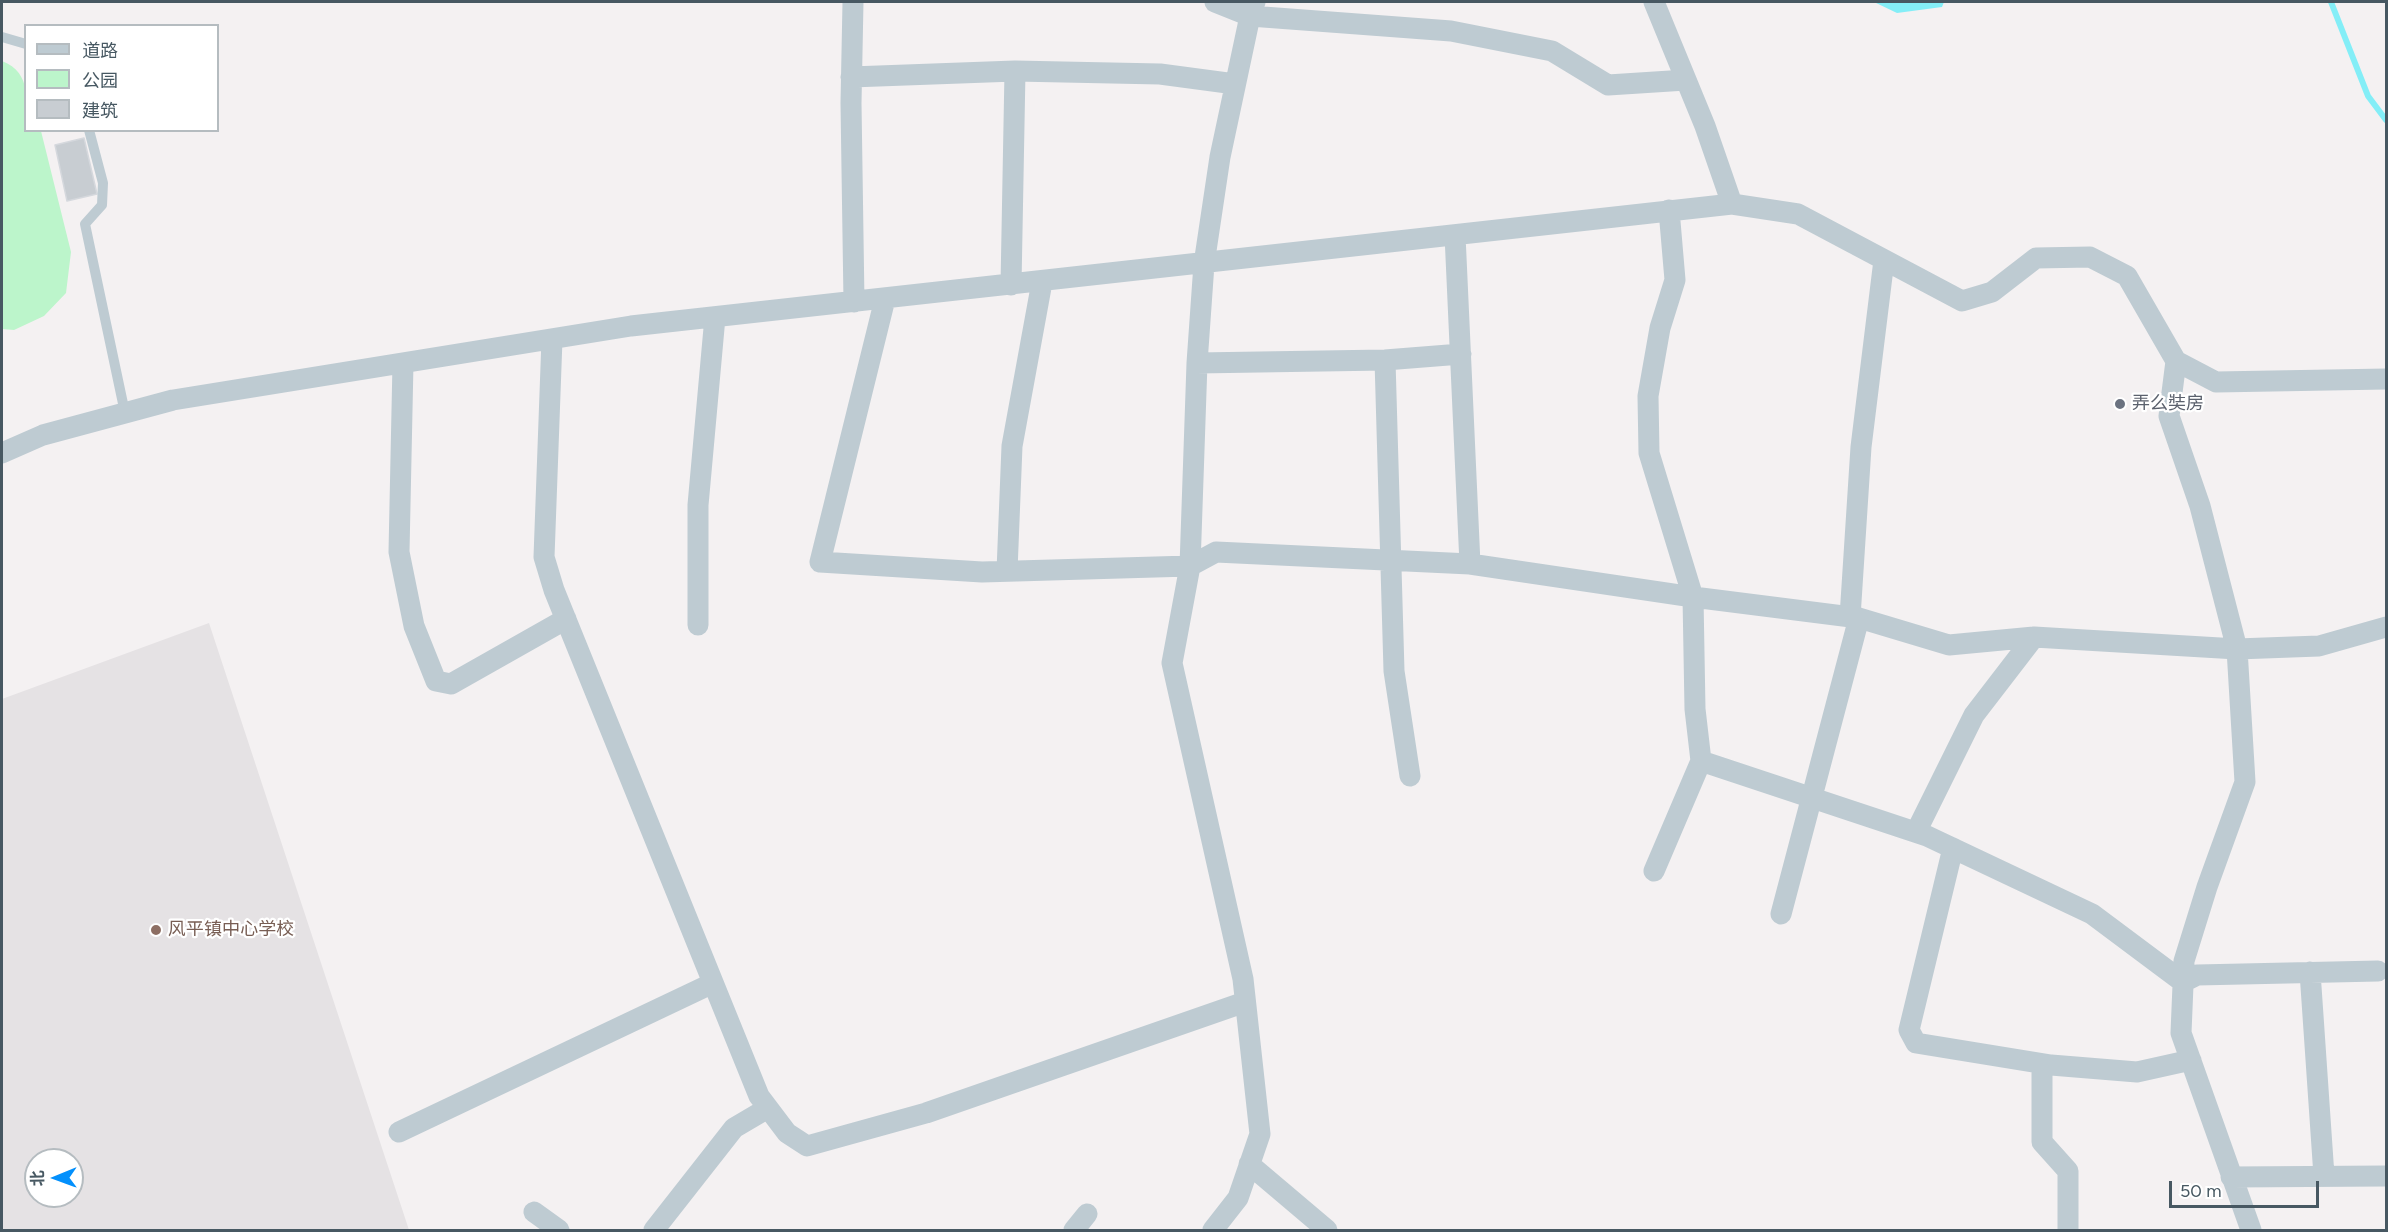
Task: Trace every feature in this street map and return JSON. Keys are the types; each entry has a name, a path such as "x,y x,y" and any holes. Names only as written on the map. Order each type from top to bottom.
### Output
{"street":[{"path":"853,2 851,77 854,302"},
{"path":"1215,2 1253,9 1451,32 1541,48 1552,51 1608,85 1686,80"},
{"path":"1654,2 1732,204"},
{"path":"1213,1230 1238,1198 1260,1134 1243,980 1172,663 1190,566 1197,363 1204,264 1220,157 1253,9"},
{"path":"851,77 1015,71 1160,74 1235,84"},
{"path":"1011,285 1015,71"},
{"path":"2,453 43,435 173,400 631,326 1732,204 1798,214 1962,301 1992,292 2036,258 2090,257 2127,276 2176,361 2216,382 2386,379"},
{"path":"1654,871 1701,761 1695,708 1693,597 1649,453 1648,396 1660,328 1675,280 1669,210"},
{"path":"1455,235 1470,564"},
{"path":"1781,914 1812,798 1855,617 1861,447 1884,260"},
{"path":"1007,571 1012,446 1042,282"},
{"path":"885,299 820,562 982,572 1190,566 1216,552 1470,564 1693,597 1855,617 1949,645 2034,637 2237,649 2319,646 2386,627"},
{"path":"698,625 698,505 715,317"},
{"path":"552,339 544,557 554,590 759,1096 786,1133 807,1146 926,1113 1245,1002"},
{"path":"1197,363 1385,360 1461,354"},
{"path":"1385,360 1394,671 1410,776"},
{"path":"2176,361 2169,416 2200,506 2237,649 2245,782 2203,898 2184,961 2181,1033 2251,1230"},
{"path":"403,363 399,552 414,626 436,681 451,684 566,619"},
{"path":"1192,515 1216,552"},
{"path":"1916,832 1974,715 2034,637"},
{"path":"1701,761 1916,832 1953,848 2092,914 2183,982"},
{"path":"1953,848 1909,1030 1916,1043 2042,1064 2137,1071 2191,1060"},
{"path":"2183,982 2197,975 2378,970"},
{"path":"2310,972 2324,1176"},
{"path":"399,1132 713,983"},
{"path":"2042,1064 2042,1142 2068,1171 2068,1230"},
{"path":"654,1230 734,1128 768,1108"},
{"path":"1250,1164 1327,1230"},
{"path":"2231,1177 2386,1176"},
{"path":"534,1212 559,1230"},
{"path":"1074,1230 1087,1214"}],"lane":[{"path":"2,37 24,43"},
{"path":"90,132 103,183 102,206 85,224 125,413"}],"shaded area":[{"name":"风平镇中心学校","path":"209,623 409,1230 2,1230 2,699"}],"green space":[{"path":"2,61 12,66 23,81 24,132 41,132 71,252 66,293 44,316 14,330 2,329"}],"water":[{"path":"1874,2 1944,2 1942,7 1897,13"}],"building":[{"path":"84,138 97,194 67,201 55,145"}],"waterway":[{"path":"2331,2 2368,96 2386,120"}],"place":[{"name":"弄么奘房","path":"2120,404"},
{"name":"风平镇中心学校","path":"156,930"}]}
